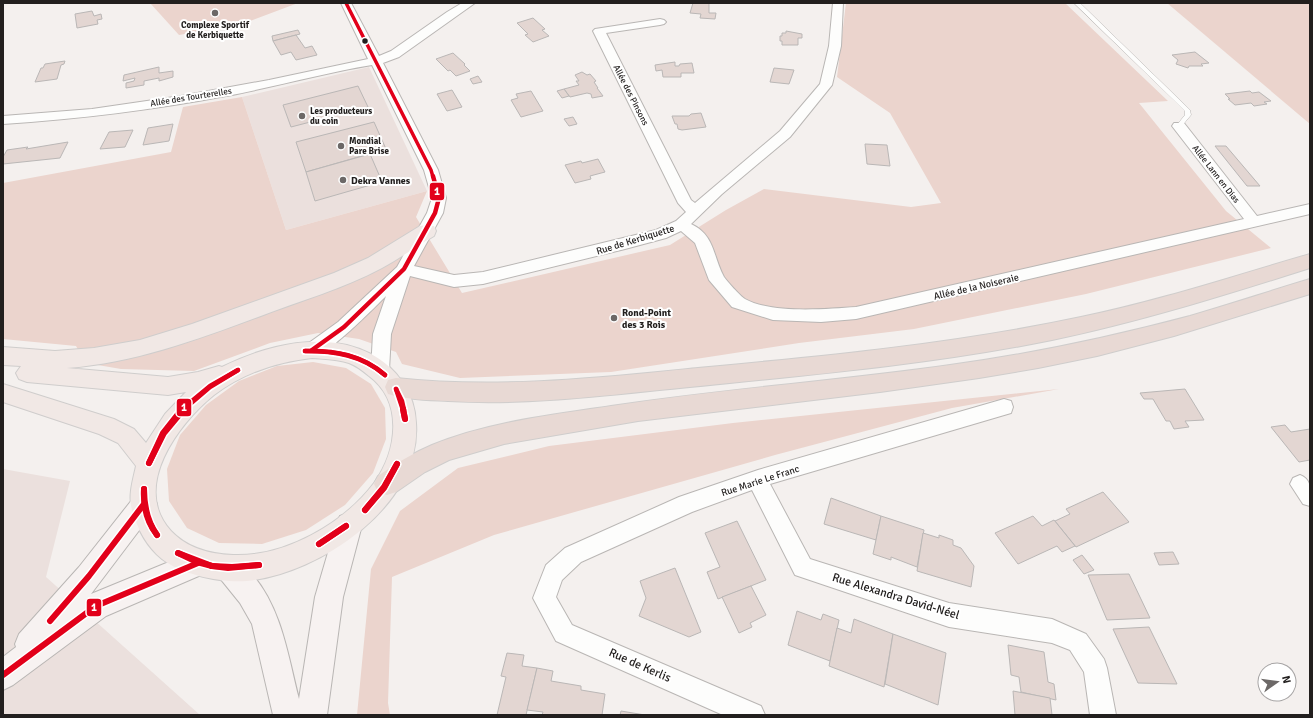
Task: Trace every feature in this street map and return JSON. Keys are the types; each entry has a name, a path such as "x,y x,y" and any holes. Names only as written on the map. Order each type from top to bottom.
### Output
{"highway":[{"path":"388,379 446,393 558,390 762,371 939,351 1049,332 1094,322 1159,306 1310,261"},
{"path":"387,484 415,465 448,450 506,434 641,411 920,378 1004,366 1081,351 1154,333 1222,314 1310,286"}],"main road":[{"path":"3,356 55,360 70,359 94,357 147,346 197,331 342,278 375,263 427,231"},
{"path":"3,371 168,386 198,381 274,356 312,350 332,351 350,355 366,361 388,379 403,405 406,430 398,463 387,484 370,506 349,525 312,549 270,564 229,568 198,563 171,550 153,530 144,504 144,484 148,462 162,435 182,410 207,388 235,370"},
{"path":"3,393 106,426 126,436 148,462"}],"street":[{"path":"346,3 377,61 431,170 439,198 435,213 427,231 404,269 382,334 388,379"},
{"name":"Allée des Tourterelles","path":"3,120 43,118 203,97 377,61 395,54 451,14 470,3"},
{"name":"Rue de Kerbiquette","path":"404,269 454,281 483,278 624,244 660,234 682,225 717,191 785,134 826,85 835,46 838,3"},
{"name":"Allée des Pinsons","path":"660,22 599,31 685,203 695,211"},
{"name":"Allée Lann en Dias","path":"1179,126 1254,222"},
{"name":"Allée de la Noiseraie","path":"682,225 691,230 702,240 717,280 738,303 773,314 821,316 863,311 1310,209"},
{"path":"312,350 344,327 404,269"},
{"name":"Rue Marie Le Franc","path":"544,598 554,573 573,555 686,504 758,479 1004,406"},
{"name":"Rue Alexandra David-Néel","path":"758,479 765,496 803,567 949,615 1052,631 1078,642 1095,668 1103,715"},
{"path":"3,675 89,576 144,504"},
{"path":"312,715 329,597 349,525"},
{"path":"3,675 96,606 198,563"},
{"path":"229,568 250,592 265,620 288,715"},
{"name":"Rue de Kerlis","path":"544,598 564,633 752,715"}],"lane":[{"path":"1078,3 1185,107 1188,111 1188,115 1179,126"}],"shaded area":[{"name":"Complexe Sportif de Kerbiquette","path":"150,3 298,3 245,23 179,35"},
{"path":"846,3 1065,3 1168,101 1139,103 1226,211 1271,248 1086,294 914,329 799,343 611,372 460,378 402,364 396,352 359,339 318,333 270,343 194,371 121,369 86,363 76,346 3,339 3,183 171,152 183,107 242,97 286,230 427,191 416,217 462,293 670,245 726,210 764,189 911,207 941,203 890,113 837,77"},
{"path":"1167,3 1310,3 1310,124"},
{"path":"369,67 427,191 286,230 242,97"},
{"path":"313,362 346,368 371,384 385,408 386,439 373,473 345,505 306,530 262,544 219,543 187,528 169,501 167,469 180,435 206,405 239,381 277,366"},
{"path":"1059,389 952,408 775,455 494,535 392,577 388,703 390,715 357,715 371,569 400,511 458,468 549,446 733,423"},
{"path":"3,469 70,481 46,577 200,715 3,715"}],"building":[{"path":"693,3 709,3 709,13 716,13 715,19 700,18 701,14 690,13"},
{"path":"92,11 94,16 101,14 102,19 97,20 98,24 77,28 75,14"},
{"path":"533,18 545,29 542,30 549,36 533,42 525,35 528,34 517,23"},
{"path":"298,30 300,34 273,41 272,36"},
{"path":"786,31 802,34 802,38 798,38 798,45 782,45 780,36 782,36 782,33 786,33"},
{"path":"296,35 305,48 312,46 317,55 296,60 291,52 281,55 273,41"},
{"path":"1195,52 1209,63 1201,64 1203,66 1189,66 1188,68 1176,64 1178,60 1172,55"},
{"path":"453,53 470,71 456,76 450,70 448,71 436,59"},
{"path":"65,61 64,64 61,65 57,79 35,82 41,68 43,68 45,64"},
{"path":"675,62 675,66 692,63 694,73 681,73 681,77 663,77 662,70 656,71 655,65"},
{"path":"159,67 159,73 173,71 173,77 159,81 159,78 144,81 144,85 126,88 126,83 134,81 135,78 123,81 124,75"},
{"path":"774,68 794,70 789,84 770,82"},
{"path":"582,72 587,75 590,74 596,81 594,82 603,96 592,98 591,94 587,93 570,97 564,89 579,85 576,81 579,81 575,75"},
{"path":"478,76 482,82 473,84 470,79"},
{"path":"358,86 368,107 291,127 283,105"},
{"path":"564,89 569,96 562,98 557,91"},
{"path":"452,90 462,107 447,111 437,94"},
{"path":"531,91 543,111 521,117 511,100 518,98 516,94"},
{"path":"1250,91 1252,93 1259,92 1271,101 1264,102 1267,104 1254,106 1251,103 1235,105 1225,94"},
{"path":"701,113 706,127 682,130 678,129 672,116 689,116 691,114"},
{"path":"573,117 577,124 569,126 564,119"},
{"name":"Mondial Pare Brise","path":"374,122 386,149 306,172 296,142"},
{"path":"173,124 169,141 143,145 148,128"},
{"path":"133,130 125,147 100,149 109,132"},
{"path":"68,142 60,158 3,164 3,157 7,150 28,147 26,149"},
{"path":"865,144 887,145 890,166 867,164"},
{"path":"1215,146 1226,146 1260,186 1247,186"},
{"name":"Dekra Vannes","path":"370,154 380,177 374,184 315,201 306,172"},
{"path":"598,159 605,172 590,176 591,179 575,183 565,165 581,161 582,163"},
{"path":"1185,389 1204,420 1185,421 1189,427 1174,429 1170,421 1166,421 1153,399 1144,399 1140,393"},
{"path":"1285,425 1291,432 1310,429 1310,460 1299,462 1271,427"},
{"path":"1103,492 1129,522 1076,547 1055,521 1070,514 1066,509"},
{"path":"831,498 881,516 876,540 824,524"},
{"path":"881,516 924,530 917,567 891,557 891,560 873,554"},
{"path":"1033,516 1042,526 1054,520 1075,546 1062,552 1057,546 1018,564 995,533"},
{"path":"737,521 766,580 718,599 707,572 720,567 705,533"},
{"path":"923,533 939,538 939,535 953,540 953,545 961,548 974,566 971,587 917,571"},
{"path":"1173,552 1179,564 1159,565 1154,553"},
{"path":"1082,555 1094,570 1084,574 1073,560"},
{"path":"675,568 701,632 689,637 639,616 646,598 640,581"},
{"path":"1129,574 1150,618 1107,620 1088,575"},
{"path":"751,586 766,615 750,623 752,627 739,633 722,597"},
{"path":"797,611 821,620 823,614 839,620 830,661 788,645"},
{"path":"854,619 893,634 884,687 829,666 837,628 851,633"},
{"path":"1149,627 1177,684 1138,683 1113,629"},
{"path":"893,634 946,653 938,705 885,684"},
{"path":"1008,645 1044,652 1048,682 1054,684 1056,700 1021,692 1019,677 1011,675"},
{"path":"507,653 524,655 522,666 537,668 526,715 497,715 506,677 501,676"},
{"path":"537,668 553,671 551,681 581,686 581,690 605,694 602,715 542,715 543,712 527,710"},
{"path":"1013,691 1050,698 1052,715 1015,715"},
{"path":"621,711 645,715 620,715"}],"transit line":[{"name":"1","path":"312,350 344,327 404,269 435,213 439,198 431,170 346,3"},
{"name":"1","path":"305,351 348,355 368,362 385,375"},
{"name":"1","path":"305,351 327,351 348,354 368,362 385,375"},
{"name":"1","path":"149,463 155,447 163,433 184,407 210,386 238,370"},
{"name":"1","path":"149,463 164,433 185,408 210,387 238,370"},
{"name":"1","path":"396,389 402,401 405,419"},
{"name":"1","path":"396,389 402,403 405,419"},
{"name":"1","path":"365,510 384,487 397,464"},
{"name":"1","path":"365,510 384,488 397,464"},
{"name":"1","path":"144,489 147,514 157,535"},
{"name":"1","path":"144,489 146,514 150,525 157,535"},
{"name":"1","path":"50,621 89,576 144,504"},
{"name":"1","path":"319,544 346,526"},
{"name":"1","path":"319,544 346,526"},
{"name":"1","path":"178,553 212,566"},
{"name":"1","path":"178,553 197,562 212,566"},
{"name":"1","path":"3,675 96,606 198,563"},
{"name":"1","path":"212,566 232,567 259,565"},
{"name":"1","path":"212,566 228,568 259,565"}],"place":[{"name":"Complexe Sportif de Kerbiquette","path":"215,13"},
{"name":"Les producteurs du coin","path":"302,116"},
{"name":"Mondial Pare Brise","path":"341,146"},
{"name":"Dekra Vannes","path":"343,180"},
{"name":"Rond-Point des 3 Rois","path":"614,318"}]}
